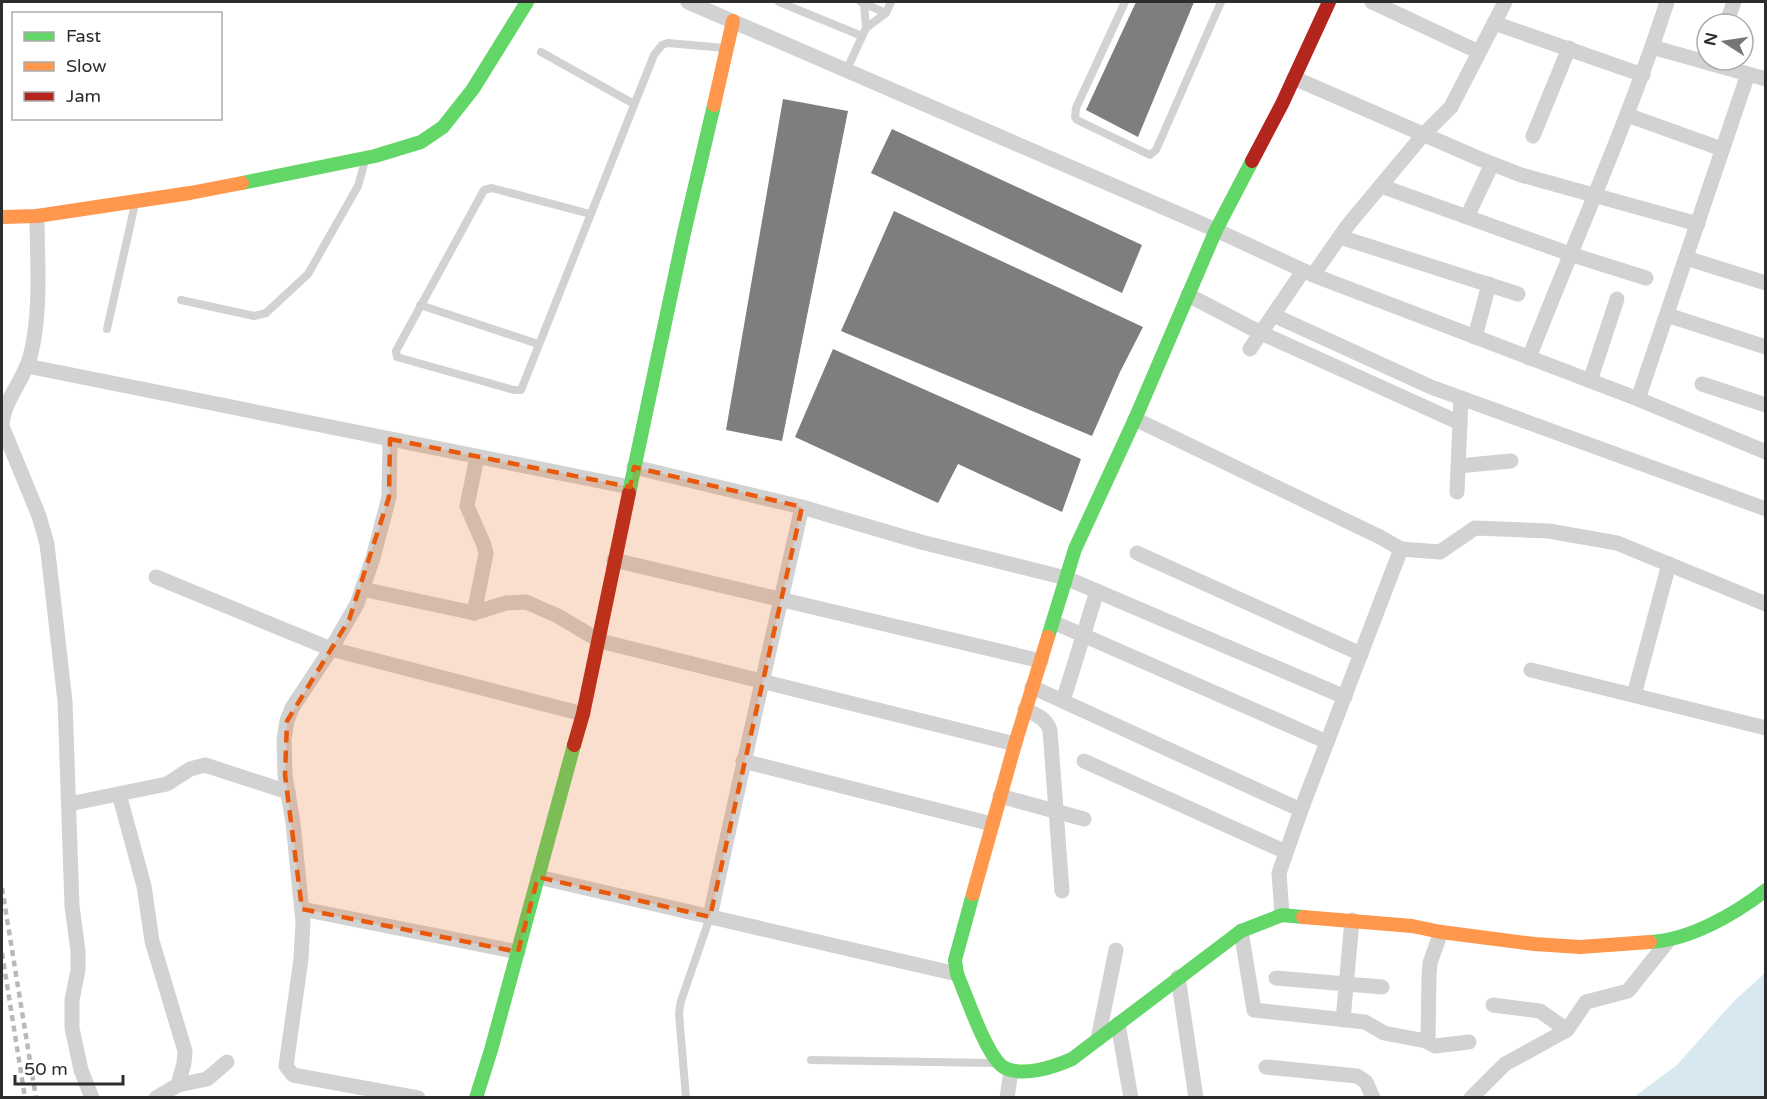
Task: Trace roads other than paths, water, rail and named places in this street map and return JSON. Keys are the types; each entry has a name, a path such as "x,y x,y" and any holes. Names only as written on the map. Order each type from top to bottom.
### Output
{"street":[{"path":"2,217 37,216 190,193 365,158 422,142 443,128 473,89 527,2"},
{"path":"688,2 1216,230 1308,273 1638,399 1766,452"},
{"path":"1329,2 1294,78 1216,230 1135,419 1075,549 1025,709 955,960 957,974 990,1055 997,1063 1011,1071 1062,1064 1072,1059 1241,931 1282,915 1412,926 1534,944 1581,947 1668,941 1719,920 1747,905 1766,890"},
{"path":"1372,2 1389,5 1479,52"},
{"path":"1250,349 1273,315 1423,135 1451,107 1504,2"},
{"path":"1529,358 1643,75 1667,2"},
{"path":"476,1098 583,714 600,641 634,467 733,21"},
{"path":"1494,23 1643,75"},
{"path":"1652,47 1695,57"},
{"path":"1533,136 1569,48"},
{"path":"1742,72 1766,79"},
{"path":"1638,399 1748,74"},
{"path":"1294,78 1521,175 1698,224"},
{"path":"1627,115 1722,150"},
{"path":"1467,217 1492,164"},
{"path":"1381,186 1570,254 1646,278"},
{"path":"37,216 37,311 33,345 27,366 4,413 2,426 48,544 62,670 72,906 79,961 72,999 72,1028 81,1070 92,1098"},
{"path":"1340,237 1518,294"},
{"path":"1686,258 1766,283"},
{"path":"1475,337 1489,284"},
{"path":"1188,295 1261,333 1460,423"},
{"path":"1590,381 1617,299"},
{"path":"1273,315 1377,363 1461,398 1766,509"},
{"path":"1667,315 1766,347"},
{"path":"27,366 630,487"},
{"path":"1702,384 1766,405"},
{"path":"1457,492 1461,398"},
{"path":"1135,419 1401,549 1440,552 1475,528 1531,529 1617,543 1766,604"},
{"path":"390,439 389,497 362,590 349,620 292,708 287,721 284,757 303,909 301,959 286,1059 288,1071 293,1076 418,1098"},
{"path":"474,613 486,554 467,506 477,457"},
{"path":"1458,466 1511,461"},
{"path":"634,467 802,507 921,542 1066,578 1345,697"},
{"path":"710,917 743,761 802,507"},
{"path":"1282,915 1279,873 1401,549"},
{"path":"1137,553 1361,654"},
{"path":"614,560 1041,661"},
{"path":"1634,695 1669,564"},
{"path":"156,577 331,649 583,714"},
{"path":"362,590 474,613 506,603 526,602 558,616 600,641 1015,744"},
{"path":"1063,701 1097,591"},
{"path":"1053,622 1327,742"},
{"path":"1531,670 1766,728"},
{"path":"1032,687 1301,810"},
{"path":"1025,709 1044,719 1050,730 1062,891"},
{"path":"743,761 992,824"},
{"path":"1084,761 1286,852"},
{"path":"69,804 167,784 190,769 205,765 288,792"},
{"path":"119,794 144,886 152,941 185,1051 178,1085"},
{"path":"1000,796 1084,819"},
{"path":"538,877 957,974"},
{"path":"303,909 518,952"},
{"path":"1343,1020 1352,920"},
{"path":"1241,931 1254,1010 1365,1022 1384,1033 1428,1041 1437,1046 1469,1042"},
{"path":"1428,1041 1430,963 1441,932"},
{"path":"1471,1098 1505,1064 1567,1030 1586,1002 1628,991 1668,941"},
{"path":"1098,1038 1116,950"},
{"path":"1178,977 1196,1098"},
{"path":"1276,978 1382,987"},
{"path":"1493,1005 1540,1011 1567,1030"},
{"path":"1118,1024 1131,1098"},
{"path":"156,1098 178,1085 207,1079 227,1062"},
{"path":"1266,1067 1357,1076 1366,1082 1373,1098"},
{"path":"1007,1098 1011,1071"}],"lane":[{"path":"779,2 864,32"},
{"path":"864,32 863,2 886,13"},
{"path":"847,69 864,32 886,13 891,2"},
{"path":"1125,2 1076,108 1076,117 1077,120 1150,155 1156,150 1221,2"},
{"path":"590,214 492,188 484,190 396,351 397,357 518,391 523,387 538,344 654,55 662,45 674,42 726,48"},
{"path":"541,52 634,104"},
{"path":"181,300 254,316 266,313 308,274 358,186 365,158"},
{"path":"107,328 136,201"},
{"path":"420,305 538,344"},
{"path":"686,1098 679,1013 710,917"},
{"path":"811,1060 997,1063"}],"railway":[{"path":"2,888 36,1098"},
{"path":"2,953 25,1098"}]}
